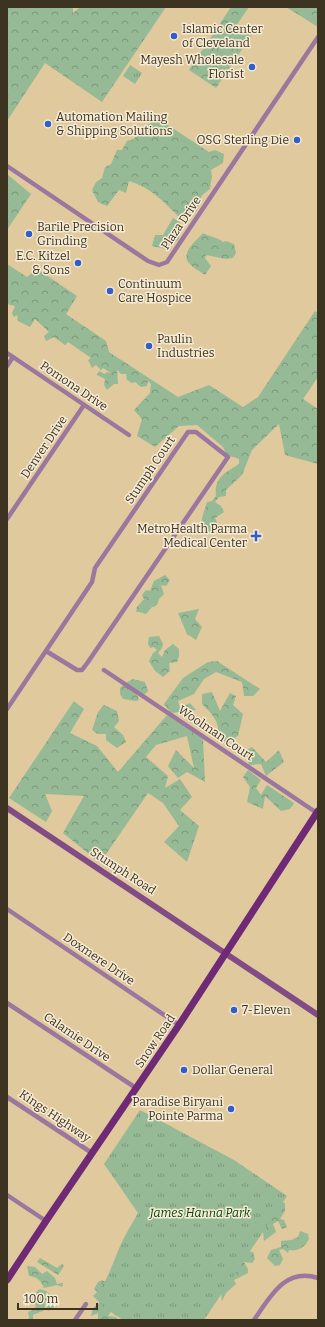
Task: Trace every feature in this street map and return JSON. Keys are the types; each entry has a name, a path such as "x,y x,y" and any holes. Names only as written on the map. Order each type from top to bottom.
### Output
{"main road":[{"name":"Stumph Road","path":"7,808 318,1015"},
{"name":"Snow Road","path":"7,1280 179,1025 318,812"}],"street":[{"name":"Plaza Drive","path":"7,166 148,261 159,265 167,262 318,37"},
{"name":"Pomona Drive","path":"7,353 129,435"},
{"path":"7,366 12,357"},
{"name":"Denver Drive","path":"7,519 84,405"},
{"name":"Stumph Court","path":"7,709 46,650 92,582 95,568 188,432 196,432 228,457 82,670 76,670 46,650"},
{"name":"Woolman Court","path":"104,670 318,812"},
{"name":"Doxmere Drive","path":"7,909 179,1025"},
{"name":"Calamie Drive","path":"7,1003 136,1088"},
{"name":"Kings Highway","path":"7,1096 92,1153"},
{"path":"7,1195 46,1221"},
{"path":"254,1320 273,1292 283,1282 300,1276 318,1278"},
{"path":"75,1320 86,1304"}],"green space":[{"path":"7,7 76,7 73,8 73,13 80,7 166,7 102,102 45,63 7,121"},
{"path":"231,7 249,7 236,26 251,36 216,88 189,70"},
{"path":"286,7 318,7 318,27"},
{"path":"130,65 142,73 135,84 123,76"},
{"path":"157,118 209,152 215,150 224,154 223,163 211,170 212,176 210,189 202,195 197,210 187,217 179,217 150,191 129,181 126,193 119,190 107,206 98,202 92,190 96,182 102,178 105,167 111,164 117,150 122,150 127,141 134,139 141,130"},
{"path":"7,174 31,194 7,230"},
{"path":"173,218 180,222 179,239 166,249 152,246 155,235 163,235"},
{"path":"203,233 223,242 226,241 234,244 236,253 233,258 226,259 206,255 205,258 211,266 205,275 191,265 187,259 190,247"},
{"path":"7,264 27,277 37,269 77,296 66,314 106,341 109,352 178,397 209,385 243,407 258,397 315,311 318,313 318,377 303,399 318,409 318,464 285,455 279,424 252,450 242,475 226,490 226,496 219,497 215,502 221,506 224,512 215,518 218,525 211,526 213,532 205,534 201,529 202,518 207,502 212,501 216,496 217,484 219,480 225,473 239,464 239,459 227,455 223,447 197,425 179,426 155,447 137,436 142,419 134,410 150,393 151,384 148,381 147,386 141,387 135,382 132,383 127,380 126,374 121,374 117,370 118,384 114,384 107,390 104,385 105,379 97,375 99,371 105,374 107,372 111,373 103,368 100,371 96,365 92,368 88,360 91,358 68,342 65,345 54,337 46,341 44,336 49,332 35,319 30,327 18,321 17,315 14,317 12,313 15,306 7,304"},
{"path":"165,575 170,580 166,586 161,585 164,594 159,599 157,605 152,607 146,614 136,612 137,607 144,599 142,595 146,590 150,591 154,581"},
{"path":"199,609 195,619 202,627 196,640 187,634 178,613"},
{"path":"159,636 163,644 158,653 162,657 165,650 173,644 179,649 177,662 169,663 170,671 163,677 155,671 149,661 153,653 157,650 153,647 150,648 148,644 149,637"},
{"path":"217,661 260,689 253,696 244,696 242,682 216,672 204,679 194,694 178,701 180,708 190,703 196,710 171,713 164,704 183,678 208,662"},
{"path":"133,679 145,682 148,691 143,696 137,694 139,700 135,701 123,699 120,694 120,688"},
{"path":"212,692 220,711 230,693 236,696 233,705 243,714 238,736 226,742 217,737 217,723 202,704 202,694"},
{"path":"74,701 84,709 70,733 97,746 118,772 167,715 203,739 205,782 187,772 178,778 168,766 176,750 194,768 187,736 156,745 146,757 168,776 165,788 180,779 192,797 180,810 199,826 187,862 164,842 179,826 163,803 148,793 100,863 63,833 84,796 45,794 52,811 46,822 9,798"},
{"path":"104,705 117,711 119,721 114,727 123,735 126,742 117,748 106,740 106,734 98,734 92,730 98,712"},
{"path":"252,747 266,762 279,750 284,762 266,776 261,764 249,765 245,751"},
{"path":"248,770 261,780 256,788 261,795 267,785 294,803 290,809 281,811 265,796 263,809 247,802 250,787 243,777"},
{"name":"James Hanna Park","path":"140,1110 234,1160 287,1196 204,1320 123,1320 105,1308 93,1296 103,1285 123,1240 138,1213 104,1164"},
{"path":"281,1202 285,1203 285,1211 280,1219 284,1220 287,1227 282,1229 278,1221 273,1224 276,1232 264,1241 262,1222"},
{"path":"300,1231 308,1234 309,1239 307,1242 303,1247 295,1250 289,1250 288,1253 283,1249 279,1250 283,1259 280,1265 275,1266 267,1258 271,1250 281,1247 281,1241 291,1240 298,1237"},
{"path":"231,1249 253,1252 255,1259 252,1263 244,1262 248,1269 248,1273 234,1280 236,1284 226,1293 222,1301 220,1286"},
{"path":"40,1258 57,1268 62,1264 64,1266 58,1275 37,1262"},
{"path":"27,1266 35,1267 42,1274 47,1271 55,1278 57,1284 63,1283 62,1287 57,1285 44,1288 38,1279 29,1276"},
{"path":"140,1271 108,1316 116,1317 118,1320 98,1320 98,1313 91,1316 93,1308 104,1298 94,1289 98,1282 102,1280 113,1286"},
{"path":"39,1289 46,1291 52,1296 44,1307 46,1308 51,1303 55,1306 49,1311 45,1309 33,1315 33,1320 27,1320 29,1318 28,1312 35,1309 36,1305 31,1302"}],"place":[{"name":"Islamic Center of Cleveland","path":"174,36"},
{"name":"Mayesh Wholesale Florist","path":"252,67"},
{"name":"Automation Mailing & Shipping Solutions","path":"48,124"},
{"name":"OSG Sterling Die","path":"297,140"},
{"name":"Barile Precision Grinding","path":"29,234"},
{"name":"E.C. Kitzel & Sons","path":"78,263"},
{"name":"Continuum Care Hospice","path":"110,291"},
{"name":"Paulin Industries","path":"149,346"},
{"name":"MetroHealth Parma Medical Center","path":"256,536"},
{"name":"7-Eleven","path":"234,1010"},
{"name":"Dollar General","path":"184,1070"},
{"name":"Paradise Biryani Pointe Parma","path":"231,1109"}]}
